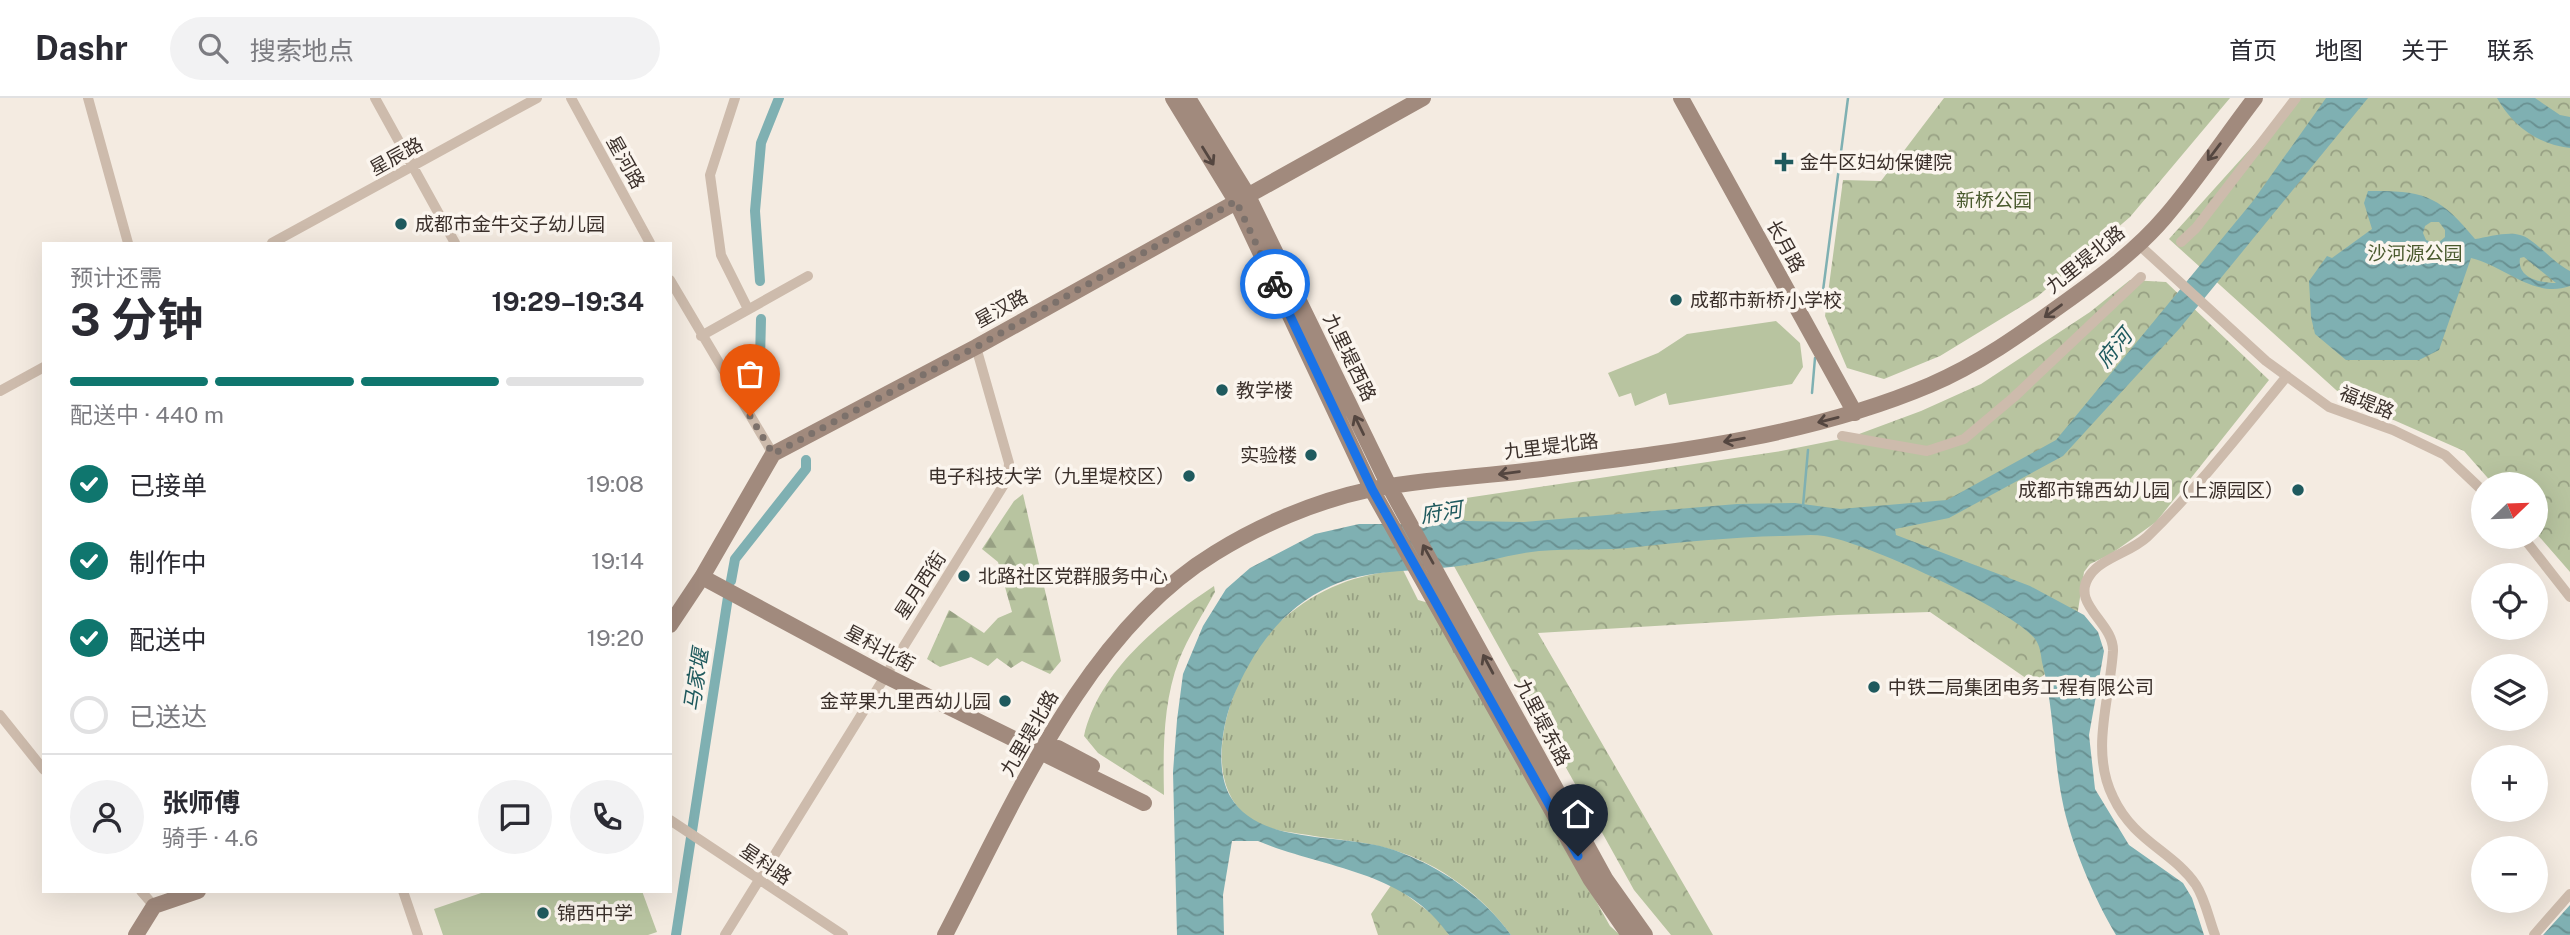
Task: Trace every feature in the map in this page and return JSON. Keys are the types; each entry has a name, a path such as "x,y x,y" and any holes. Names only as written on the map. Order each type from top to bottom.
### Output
{"street":[{"path":"88,98 128,242"},
{"path":"375,98 454,242"},
{"name":"星辰路","path":"274,242 537,98"},
{"name":"星河路","path":"570,98 649,242"},
{"path":"735,98 709,175 720,255 748,309"},
{"path":"1173,98 1242,198 1372,489 1591,880 1629,935"},
{"name":"九里堤西路","path":"1188,98 1389,486 1412,524"},
{"name":"星汉路","path":"773,454 976,347 1423,98"},
{"name":"长月路","path":"1681,98 1855,413"},
{"name":"九里堤北路","path":"945,935 1040,752 1076,693 1114,643 1159,597 1213,554 1280,520 1372,489 1635,457 1774,433 1855,413 1932,384 2001,349 2083,290 2138,244 2165,218 2255,98"},
{"path":"2181,242 2196,228 2296,98"},
{"name":"福堤路","path":"2138,244 2210,312 2329,407 2393,430 2445,455 2471,480"},
{"path":"701,337 808,276"},
{"path":"1842,436 1927,451 1964,439 2014,397 2141,276"},
{"path":"672,284 701,337 773,454 702,578 672,622"},
{"name":"星月西街","path":"725,935 756,880 1008,478 1009,463 976,347"},
{"path":"0,391 42,369"},
{"path":"2215,935 2197,886 2134,831 2106,783 2101,752 2113,648 2107,629 2084,598 2086,585 2094,571 2144,540 2180,503 2287,376"},
{"name":"九里堤东路","path":"1412,524 1588,849 1645,935"},
{"path":"2533,550 2570,597"},
{"name":"星科北街","path":"702,578 884,675 1040,752 1051,757 1144,803 1129,785 1058,748 1040,752"},
{"path":"0,715 42,768"},
{"name":"星科路","path":"672,821 756,880 843,935"},
{"path":"143,893 154,906"},
{"path":"136,935 154,906 192,893"},
{"path":"404,893 418,935"},
{"path":"2534,935 2570,894"}],"green space":[{"name":"新桥公园","path":"1944,98 2230,98 2130,217 2037,297 1940,356 1884,379 1847,368 1825,316 1843,180 1881,181"},
{"name":"沙河源公园","path":"2296,98 2570,98 2570,572 2548,547 2548,472 2483,472 2464,451 2346,399 2169,239"},
{"path":"2130,280 2166,282 2269,380 2156,522 2111,554 2090,564 2084,572 2071,655 2033,683 1930,612 1538,633 1713,935 1671,935 1634,890 1430,523 1446,501 1781,451 1851,437 1921,411 1981,384 2090,312"},
{"path":"1776,321 1800,343 1803,367 1792,384 1669,405 1666,393 1635,406 1631,393 1619,397 1608,373 1658,353 1687,334"},
{"path":"1023,494 1061,661 1050,674 1022,661 1011,668 997,658 988,666 971,657 940,667 927,659 949,610 984,633 998,618 1012,612 998,562 982,549 1014,501"},
{"path":"1403,570 1418,600 1429,603 1610,926 1620,935 1511,935 1474,895 1427,863 1374,845 1271,829 1248,817 1231,797 1223,773 1222,745 1227,715 1237,686 1266,636 1297,608 1324,591 1369,575"},
{"path":"1214,586 1215,592 1179,660 1170,692 1164,744 1164,795 1098,753 1084,736 1092,712 1117,669 1153,632"},
{"path":"1392,884 1437,918 1449,935 1378,935 1371,914"},
{"name":"锦西中学","path":"481,893 643,893 657,932 648,935 443,935 434,909"}],"water":[{"path":"2326,98 2368,98 2180,328 2063,456 1949,518 1895,529 1896,535 2030,586 2084,615 2098,632 2104,651 2089,735 2095,789 2129,845 2183,883 2192,898 2204,935 2116,935 2084,869 2066,816 2046,679 2035,639 1999,611 1936,578 1870,550 1824,536 1809,535 1539,551 1462,566 1360,577 1313,595 1297,606 1270,633 1249,665 1232,700 1225,723 1221,761 1225,785 1230,796 1243,812 1281,831 1374,845 1394,850 1428,865 1474,895 1511,935 1449,935 1431,913 1386,884 1258,841 1232,841 1223,895 1224,935 1177,935 1173,772 1183,674 1203,626 1226,589 1250,568 1315,534 1359,524 1427,524 1447,513 1466,521 1524,522 1737,504 1795,503 1840,509 1947,500 2056,440 2253,201"},
{"path":"2497,98 2535,98 2560,115 2570,117 2570,148 2547,143 2527,132 2510,117"},
{"path":"2368,191 2403,192 2429,198 2451,213 2475,239 2510,234 2525,237 2570,271 2570,286 2557,289 2532,285 2471,258 2439,350 2419,360 2346,360 2315,334 2309,281 2327,256 2332,258 2372,229 2364,203","holes":["2431,222 2439,222 2445,230 2445,237 2437,244 2426,240 2423,233 2425,226","2524,257 2556,283 2543,282 2526,275 2520,265 2520,258"]},
{"path":"2570,905 2570,935 2543,935"}],"waterway":[{"name":"马家堰","path":"760,281 755,211 761,143 779,98"},
{"path":"1821,306 1848,98"},
{"name":"马家堰","path":"761,319 760,360 767,383"},
{"path":"1812,393 1815,358"},
{"path":"1803,506 1808,450"},
{"name":"马家堰","path":"731,581 735,559 806,469 806,460"},
{"name":"马家堰","path":"676,935 728,597"}],"way so far":[{"path":"750,416 773,454 976,347 1236,201 1275,284"}],"place":[{"name":"金牛区妇幼保健院","path":"1784,162"},
{"name":"成都市金牛交子幼儿园","path":"401,224"},
{"name":"成都市新桥小学校","path":"1676,300"},
{"name":"教学楼","path":"1222,390"},
{"name":"实验楼","path":"1311,455"},
{"name":"电子科技大学（九里堤校区）","path":"1189,476"},
{"name":"成都市锦西幼儿园（上源园区）","path":"2298,490"},
{"name":"北路社区党群服务中心","path":"964,576"},
{"name":"中铁二局集团电务工程有限公司","path":"1874,687"},
{"name":"金苹果九里西幼儿园","path":"1005,701"},
{"name":"锦西中学","path":"543,913"}],"route":[{"path":"1275,284 1372,489 1578,856"}],"water label":[{"name":"府河","path":"2114,348"},
{"name":"府河","path":"1441,512"}]}
